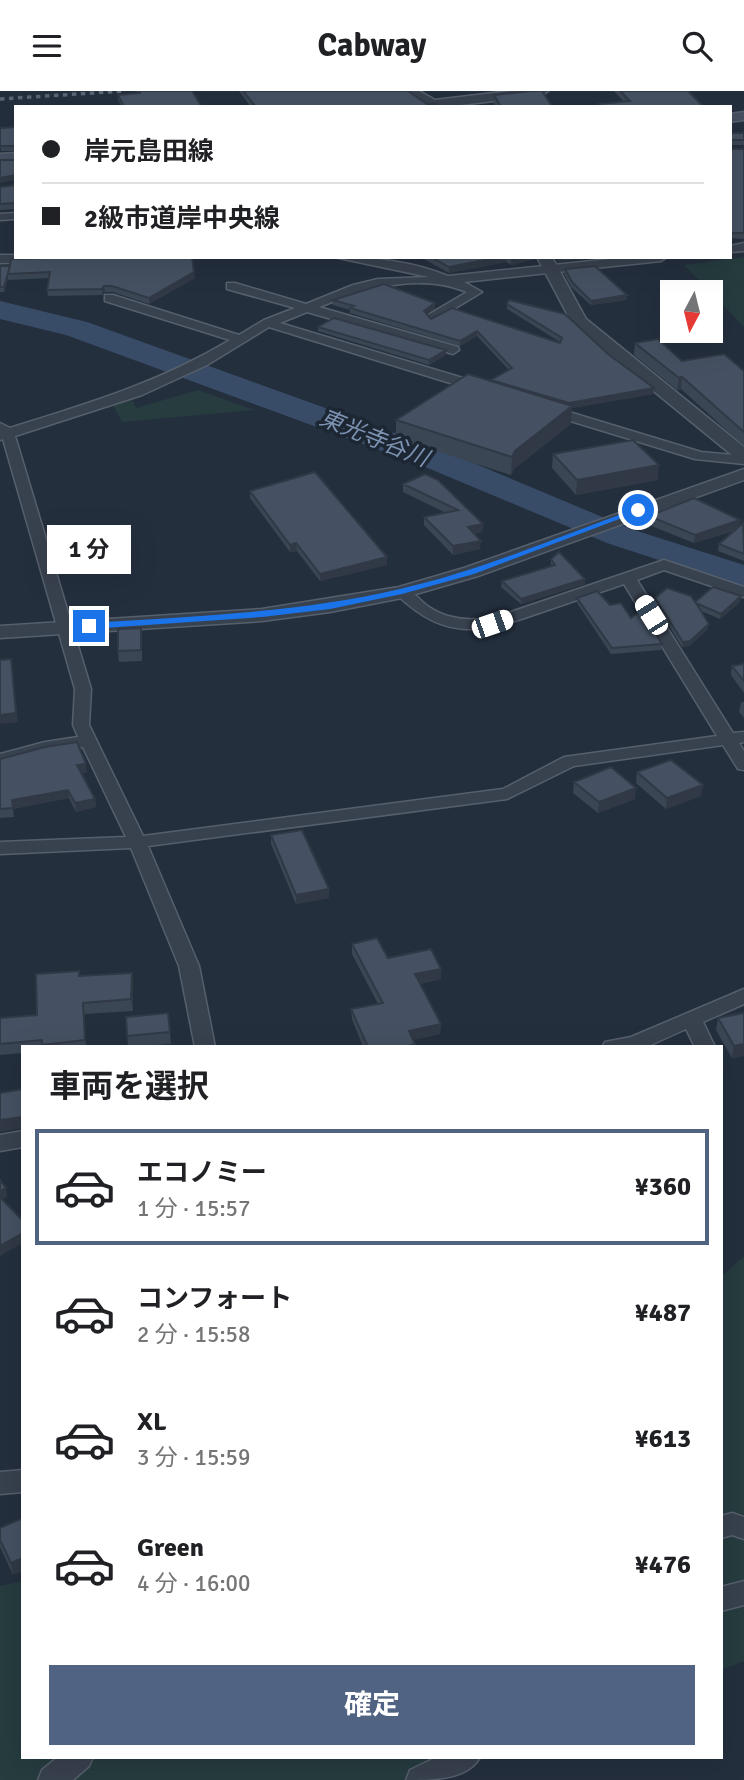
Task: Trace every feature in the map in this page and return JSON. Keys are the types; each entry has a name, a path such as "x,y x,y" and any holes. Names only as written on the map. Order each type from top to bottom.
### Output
{"street":[{"path":"410,91 436,105 542,91"},
{"path":"353,259 423,270 476,292 432,318"},
{"path":"205,1045 189,966 137,842 81,725 83,689 3,432 137,392 202,362 268,323 304,307 378,283 450,280 547,264 628,259"},
{"path":"547,264 579,322 744,458"},
{"path":"231,286 453,350"},
{"path":"109,298 240,339"},
{"path":"268,323 491,391"},
{"path":"530,404 700,456 744,458"},
{"path":"0,632 262,615 330,606 402,592 471,572 744,474"},
{"path":"402,592 425,614 442,621 492,624 664,565 744,591"},
{"path":"628,578 736,739 744,765"},
{"path":"0,848 137,842 507,794 570,761 736,739"},
{"path":"0,759 46,747 89,741"},
{"path":"624,1045 635,1043 744,996"},
{"path":"691,1019 704,1045"},
{"path":"0,1143 21,1139"},
{"path":"0,1483 21,1481"},
{"path":"723,1526 732,1524 744,1528"},
{"path":"723,1598 744,1593"},
{"path":"52,1780 77,1759"},
{"path":"420,1780 463,1759"}],"green space":[{"path":"744,257 744,327 723,305 723,280 699,280 684,265"},
{"path":"198,390 254,410 122,422 113,405 132,400 136,408"},
{"path":"744,1256 744,1661 723,1669 723,1275"},
{"path":"21,1581 21,1759 484,1759 419,1780 0,1780 0,1586"}],"building":[{"path":"139,91 192,91 201,105 123,105 118,95 140,93"},
{"path":"243,91 408,91 427,104 437,105 254,105"},
{"path":"542,91 551,105 500,105 494,95"},
{"path":"620,91 688,91 702,105 599,104 630,101"},
{"path":"14,127 14,146 0,146 0,128"},
{"path":"732,133 744,133 744,140 732,140"},
{"path":"732,149 744,149 744,233 732,233"},
{"path":"0,160 14,160 14,175 0,178"},
{"path":"14,185 14,203 0,204 0,187"},
{"path":"11,259 192,259 194,272 149,298 112,286 104,286 102,289 47,290 50,272 8,274"},
{"path":"435,259 490,259 449,267"},
{"path":"0,266 10,266 4,287 0,287"},
{"path":"595,266 627,295 591,301 572,282 565,269"},
{"path":"384,284 435,303 424,311 431,319 452,308 560,343 562,338 507,304 509,300 565,314 608,354 654,388 569,403 491,380 512,368 477,331 460,341 350,308 354,306 333,300"},
{"path":"334,318 446,350 429,360 318,327"},
{"path":"658,339 682,361 724,354 744,371 744,432 682,377 679,378 635,343"},
{"path":"468,374 572,406 515,451 512,457 396,420"},
{"path":"633,440 659,465 577,480 553,454"},
{"path":"315,472 387,557 320,574 296,543 290,545 250,491"},
{"path":"425,474 438,480 483,524 468,527 481,541 453,546 424,517 458,510 403,484"},
{"path":"694,498 740,520 695,535 649,516"},
{"path":"743,523 744,554 719,544"},
{"path":"559,552 585,579 521,599 502,581 555,565 551,559"},
{"path":"713,587 741,596 721,614 696,603 709,624 690,641 683,642 655,598 667,588 691,596 695,602"},
{"path":"597,591 610,605 621,603 631,618 641,610 662,644 612,648 577,598"},
{"path":"141,628 141,650 118,651 118,629"},
{"path":"11,659 16,713 0,715 0,660"},
{"path":"744,664 744,681 732,666"},
{"path":"77,742 86,764 77,765 95,799 75,803 68,790 12,800 13,808 0,809 0,759"},
{"path":"671,760 703,785 667,798 637,772"},
{"path":"611,767 636,788 599,802 574,782"},
{"path":"302,830 329,889 296,895 271,835"},
{"path":"377,938 388,958 431,949 441,969 415,974 441,1024 409,1031 415,1044 412,1045 367,1045 351,1009 383,1003 352,944"},
{"path":"79,971 79,976 132,973 131,999 83,1003 85,1040 42,1045 42,1040 0,1044 0,1018 37,1015 36,974"},
{"path":"168,1013 170,1032 127,1036 126,1017"},
{"path":"744,1013 744,1044 734,1046 718,1018"},
{"path":"21,1089 21,1117 0,1120 0,1093"},
{"path":"0,1180 6,1188 0,1191"},
{"path":"0,1197 21,1219 21,1234 0,1246"},
{"path":"21,1519 21,1559 11,1563 0,1540 0,1528"}],"waterway":[{"name":"東光寺谷川","path":"0,310 76,328 435,459 619,536 744,577"}],"railway":[{"path":"0,99 124,91"}],"route":[{"path":"89,626 262,615 330,606 402,592 471,572 638,510"}]}
